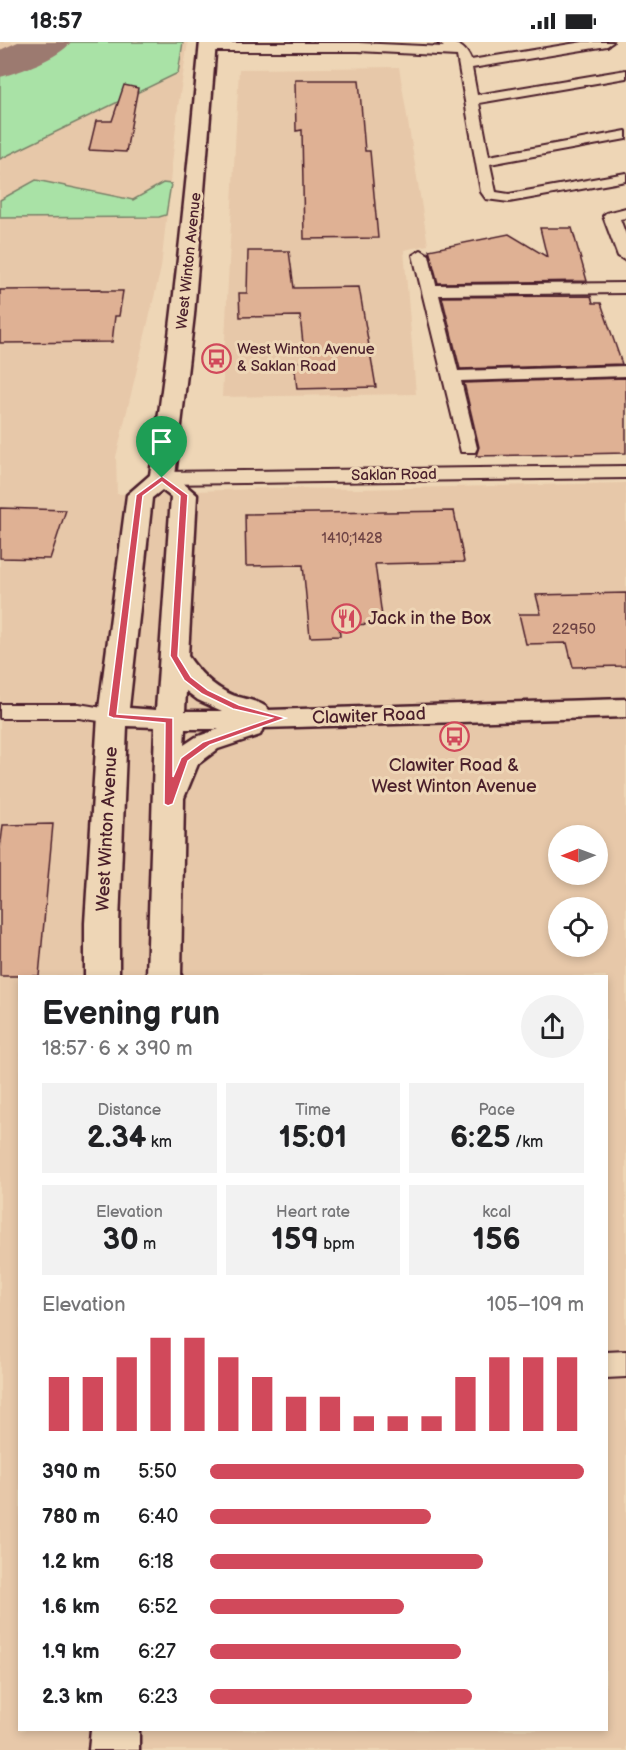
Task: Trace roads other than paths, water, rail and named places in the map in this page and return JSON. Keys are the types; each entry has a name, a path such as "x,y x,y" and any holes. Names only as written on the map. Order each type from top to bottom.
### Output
{"main road":[{"name":"West Winton Avenue","path":"102,975 102,923 113,716 140,495 162,478 175,394 187,289 208,45"},
{"path":"162,478 184,495 170,720 164,975"},
{"path":"174,656 187,678 205,692 236,707 282,718"},
{"name":"Clawiter Road","path":"113,716 170,720 626,708"},
{"path":"168,804 184,760 207,743 282,718"},
{"path":"114,1750 115,1731"}],"street":[{"path":"358,47 395,42"},
{"path":"443,42 464,59 488,192 491,196 517,197 626,177"},
{"path":"208,45 438,49 464,59 607,42"},
{"path":"471,100 626,74"},
{"path":"483,161 626,135"},
{"path":"618,215 626,255"},
{"path":"421,255 468,448"},
{"path":"429,290 626,288"},
{"path":"451,376 626,371"},
{"name":"Saklan Road","path":"162,478 626,472"},
{"path":"0,711 79,711 113,716"},
{"path":"608,1365 626,1364"}],"place":[{"name":"West Winton Avenue & Saklan Road","path":"216,358"},
{"name":"Jack in the Box","path":"347,618"},
{"name":"Clawiter Road & West Winton Avenue","path":"454,736"}]}
